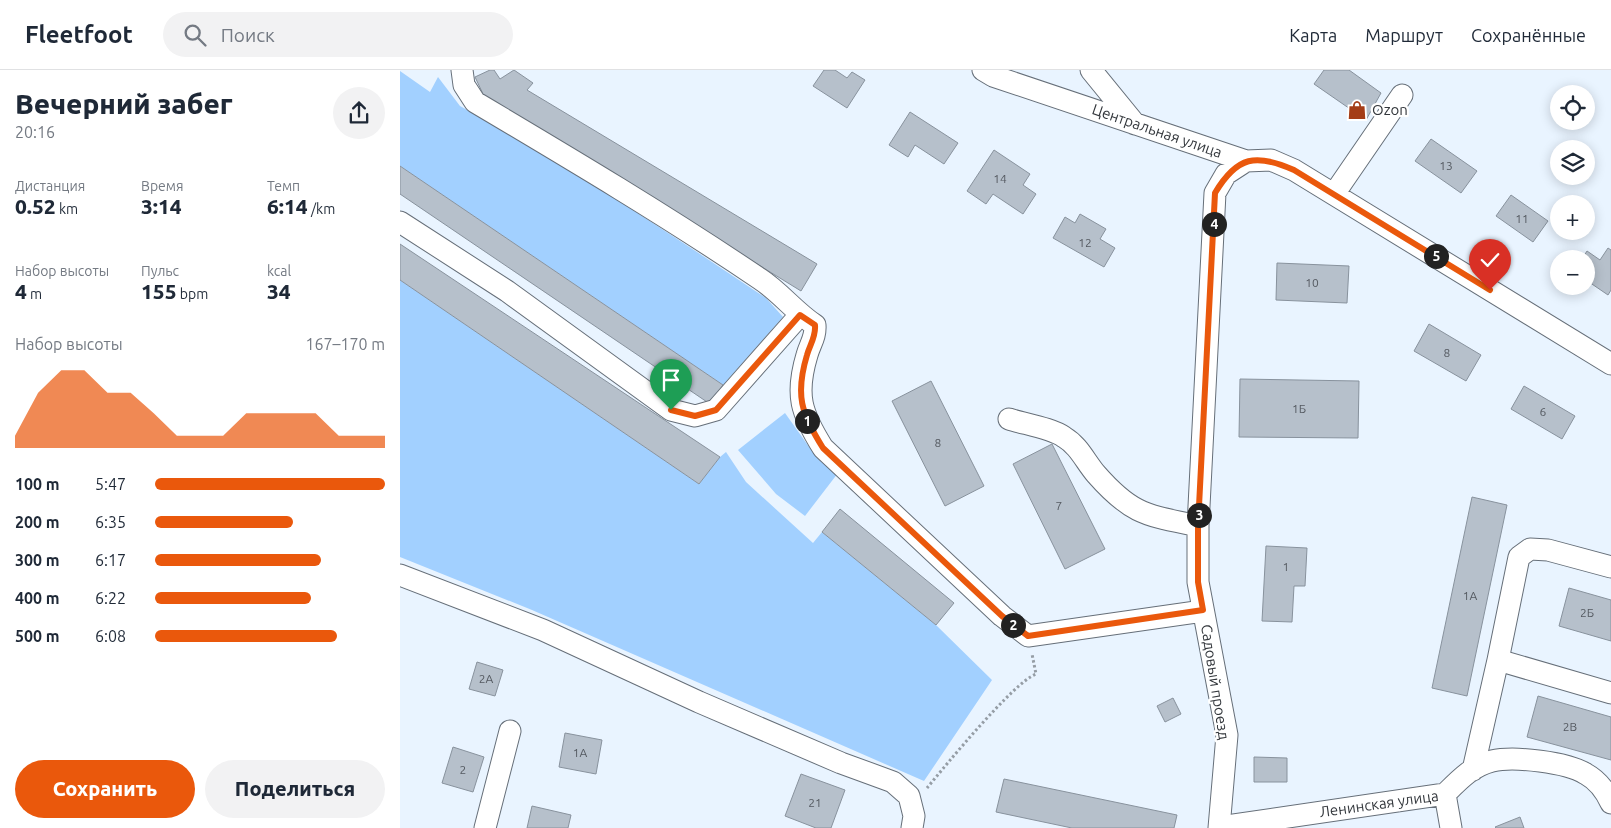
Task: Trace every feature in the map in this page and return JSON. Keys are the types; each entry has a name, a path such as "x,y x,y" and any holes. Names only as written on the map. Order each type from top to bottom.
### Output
{"street":[{"path":"462,70 464,85 475,102 626,192 763,280 800,315 815,325 816,335 808,349 800,379 801,403 809,427 823,448 1002,616 1028,636 1203,610"},
{"name":"Центральная улица","path":"983,70 993,76 1246,161 1270,160 1294,170 1611,364"},
{"path":"1091,70 1135,124"},
{"path":"1334,194 1402,95"},
{"name":"Садовый проезд","path":"1220,827 1227,735 1198,582 1198,526 1215,193 1226,174 1246,161"},
{"path":"400,222 507,291 671,410 695,416 716,410 800,315"},
{"path":"1009,419 1062,436 1082,452 1095,472 1128,506 1147,515 1198,526"},
{"path":"1473,770 1519,557 1530,549 1548,550 1611,566"},
{"path":"400,574 543,630 699,702 841,763 893,782 909,796 914,816 912,828"},
{"path":"1498,660 1611,693"},
{"path":"485,828 510,731"},
{"path":"1445,794 1465,773 1491,762 1516,758 1546,762 1586,774 1606,792 1611,803"},
{"name":"Ленинская улица","path":"1220,827 1445,794 1451,828"}],"path":[{"path":"912,807 945,765 997,708 1028,677 1036,674 1028,636"}],"shaded area":[{"path":"400,71 430,92 438,77 460,106 558,161 766,298 783,317 723,385 400,166"},
{"path":"400,280 699,484 726,452 746,482 813,543 822,532 936,625 992,680 924,781 532,610 400,557"},
{"path":"785,413 812,451 838,473 805,516 776,494 738,450"}],"building":[{"path":"494,70 500,79 514,70 533,83 527,90 817,264 801,291 484,96 475,77"},
{"path":"824,70 835,70 847,78 852,72 865,80 847,108 813,86"},
{"path":"1324,70 1349,70 1381,93 1366,120 1314,84"},
{"path":"910,112 958,143 944,164 915,145 908,157 889,145"},
{"path":"1431,139 1477,171 1461,193 1415,161"},
{"path":"994,150 1030,174 1023,185 1036,194 1023,214 993,194 986,204 967,191"},
{"path":"400,166 723,385 710,404 400,194"},
{"path":"1511,195 1548,221 1533,242 1496,216"},
{"path":"1080,214 1106,229 1100,239 1115,248 1104,267 1053,238 1065,217 1075,223"},
{"path":"400,244 720,457 699,484 400,280"},
{"path":"1608,248 1611,250 1611,290 1608,295 1595,286 1595,257 1600,260"},
{"path":"1277,263 1349,266 1347,303 1276,300"},
{"path":"1429,324 1481,355 1466,381 1414,351"},
{"path":"1240,379 1359,381 1358,438 1239,437"},
{"path":"931,381 984,486 945,506 892,401"},
{"path":"1524,386 1575,416 1562,439 1511,409"},
{"path":"1052,444 1105,549 1065,569 1013,464"},
{"path":"1472,497 1507,505 1467,696 1432,688"},
{"path":"840,509 954,603 936,625 822,532"},
{"path":"1266,546 1307,548 1305,586 1294,586 1292,622 1262,621"},
{"path":"1569,588 1611,600 1611,641 1559,626"},
{"path":"477,662 503,670 495,696 469,689"},
{"path":"1538,696 1611,717 1611,760 1527,737"},
{"path":"1173,698 1181,714 1165,722 1157,706"},
{"path":"565,733 602,740 596,774 559,767"},
{"path":"453,747 484,757 473,792 442,783"},
{"path":"1254,757 1287,758 1287,782 1254,782"},
{"path":"801,774 845,790 831,828 816,828 785,816"},
{"path":"1004,779 1177,815 1174,828 1072,828 996,812"},
{"path":"532,806 571,815 568,828 527,828"},
{"path":"1520,817 1524,828 1495,827"}],"place":[{"name":"Ozon","path":"1357,110"}],"route":[{"path":"671,410 695,416 716,410 800,315 815,325 816,335 808,349 800,379 801,403 809,427 823,448 1002,616 1028,636 1203,610 1198,582 1198,526 1215,193 1226,174 1246,161 1270,160 1294,170 1490,290"}]}
